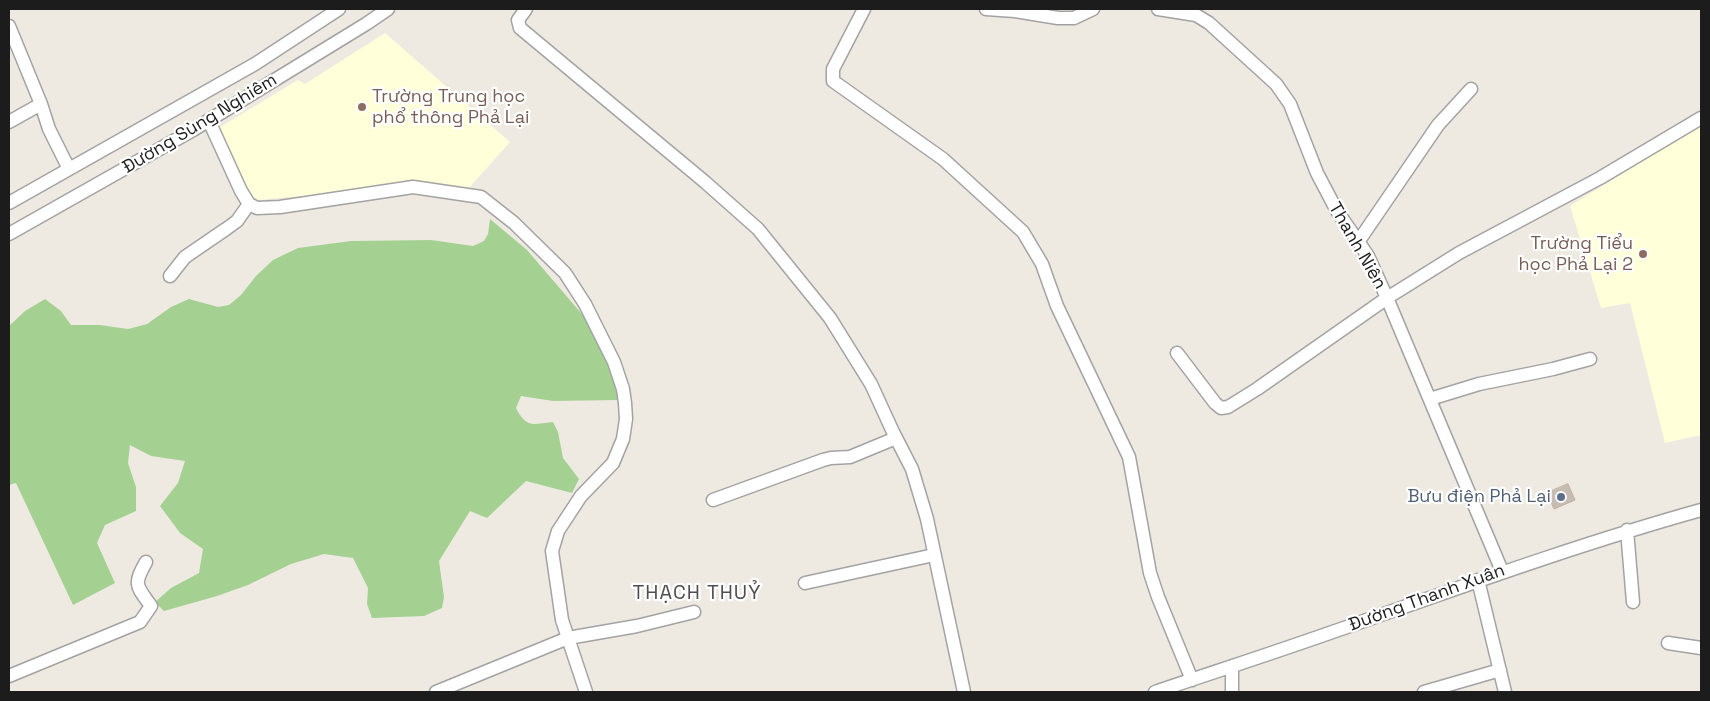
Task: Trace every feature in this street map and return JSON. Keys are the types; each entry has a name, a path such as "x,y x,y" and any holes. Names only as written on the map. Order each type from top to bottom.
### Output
{"street":[{"name":"Đường Sùng Nghiêm","path":"9,203 255,64 339,9"},
{"name":"Đường Sùng Nghiêm","path":"9,234 209,121 388,9"},
{"path":"526,9 518,20 520,28 705,182 758,229 830,318 871,384 912,469 927,519 964,692"},
{"path":"864,9 833,69 833,81 943,159 1024,232 1042,264 1057,306 1129,457 1150,573 1192,680"},
{"path":"986,9 1015,11 1058,18 1074,18 1093,9"},
{"name":"Thanh Niên","path":"1158,9 1196,15 1209,23 1276,84 1290,104 1317,173 1337,211 1368,256 1502,571"},
{"path":"1209,9 1209,23"},
{"path":"9,26 41,104 49,129 69,169"},
{"path":"1358,242 1438,125 1471,89"},
{"path":"9,122 41,104"},
{"path":"1176,353 1215,403 1221,408 1228,407 1257,389 1387,298 1459,253 1600,178 1701,118"},
{"path":"209,121 241,191 249,204 257,208 280,207 413,187 481,197 514,223 565,273 585,304 614,362 624,389 626,419 623,439 613,462 581,496 558,531 552,551 562,620 586,692"},
{"path":"170,276 185,257 236,221 249,204"},
{"path":"1430,399 1479,384 1590,359"},
{"path":"713,500 823,460 850,457 896,438"},
{"name":"Đường Thanh Xuân","path":"1155,692 1502,571 1627,530 1701,510"},
{"path":"1627,530 1633,602"},
{"path":"805,584 934,555"},
{"path":"9,675 140,622 151,606 138,587 137,578 146,562"},
{"path":"1478,580 1505,692"},
{"path":"436,692 568,638 636,626 694,612"},
{"path":"1668,643 1701,648"},
{"path":"1232,666 1232,692"},
{"path":"1424,692 1500,670"}],"shaded area":[{"name":"Trường Trung học phổ thông Phả Lại","path":"385,33 510,142 468,189 407,181 355,191 258,200 249,194 217,129 298,80 305,84"},
{"name":"Trường Tiểu học Phả Lại 2","path":"1701,124 1701,435 1665,443 1630,303 1601,308 1570,206"}],"green space":[{"path":"490,219 527,250 587,320 610,364 619,400 553,401 521,396 516,408 523,419 531,424 553,422 558,432 563,458 579,479 572,493 526,481 487,518 470,511 439,561 444,597 442,608 424,616 372,618 367,604 368,588 353,558 324,554 291,564 248,585 164,611 155,602 171,588 199,573 203,549 180,533 160,506 178,483 185,461 151,456 130,445 128,463 136,487 136,511 105,525 97,543 115,583 73,605 16,483 9,485 9,326 25,311 45,299 61,311 71,325 100,325 128,329 147,324 171,307 189,299 218,307 229,305 241,295 256,276 273,260 298,248 351,241 431,240 473,246 484,241 488,234"}],"building":[{"name":"Bưu điện Phả Lại","path":"1568,484 1575,500 1554,509 1547,493"}],"place":[{"name":"Trường Trung học phổ thông Phả Lại","path":"362,107"},
{"name":"Trường Tiểu học Phả Lại 2","path":"1643,254"},
{"name":"Bưu điện Phả Lại","path":"1561,497"}],"district":[{"name":"THẠCH THUỶ","path":"697,594"}]}
